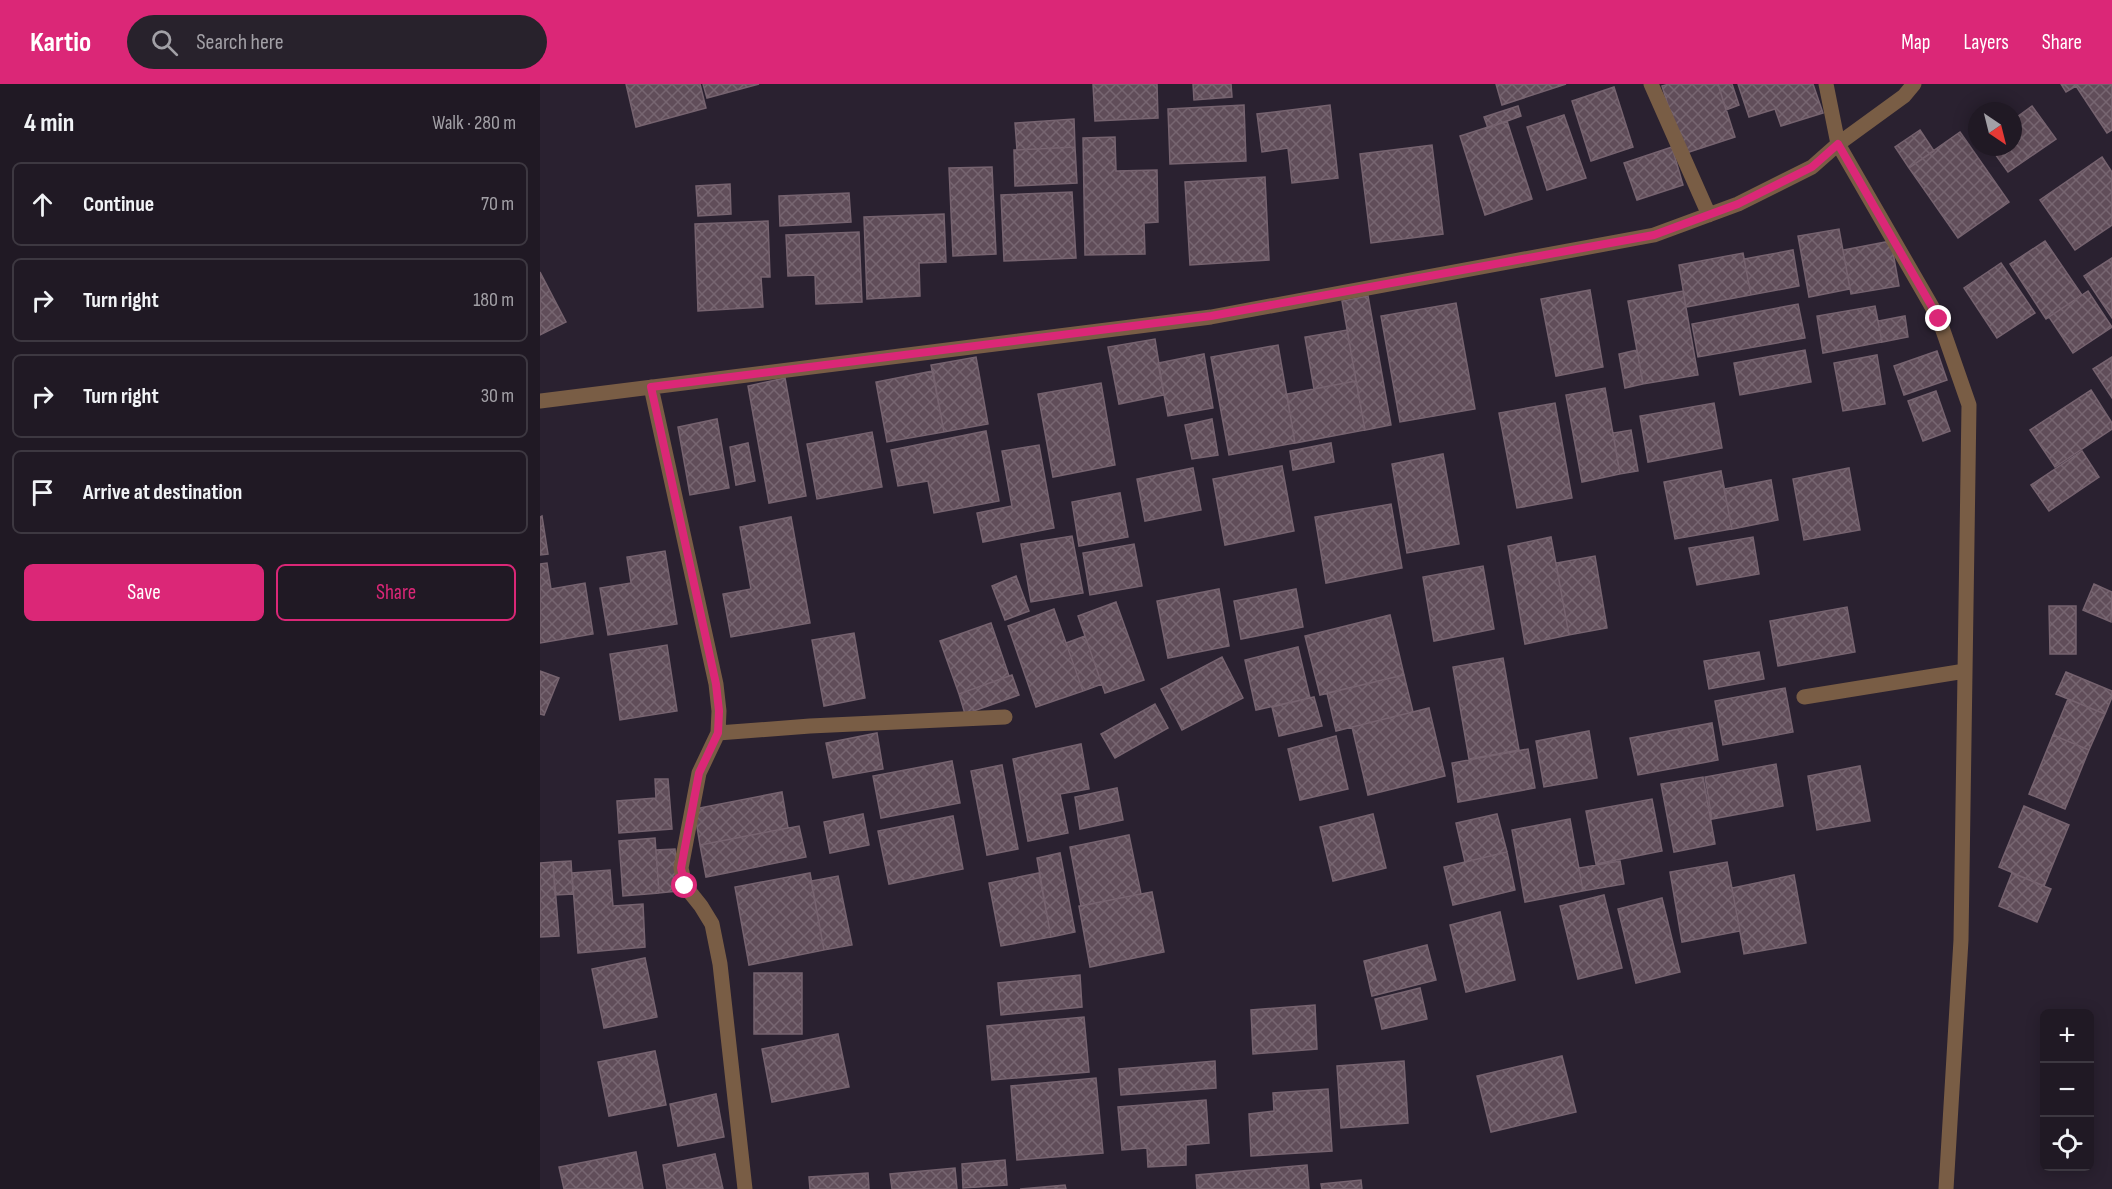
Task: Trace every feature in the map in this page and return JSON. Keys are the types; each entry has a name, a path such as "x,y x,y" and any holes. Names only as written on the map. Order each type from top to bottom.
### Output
{"street":[{"path":"1651,84 1709,215"},
{"path":"1826,84 1838,144 1939,319 1969,405 1961,940 1946,1189"},
{"path":"540,401 1211,316 1654,235 1738,204 1812,167 1838,144 1904,96 1914,84"},
{"path":"651,387 716,684 719,711 718,733 699,773 681,868 685,886 712,924 720,964 745,1189"},
{"path":"1804,697 1965,671"},
{"path":"718,733 810,726 1005,717"}],"building":[{"path":"626,84 700,84 706,108 636,127"},
{"path":"703,84 759,84 707,98"},
{"path":"1093,84 1157,84 1158,118 1095,121"},
{"path":"1193,84 1231,84 1232,97 1194,100"},
{"path":"1496,84 1566,84 1502,105"},
{"path":"1718,84 1735,137 1683,154 1662,86"},
{"path":"1718,84 1732,84 1739,105 1726,110"},
{"path":"1738,84 1813,84 1823,113 1781,126 1775,109 1749,117"},
{"path":"2061,84 2112,84 2112,130 2107,133 2076,86 2066,92"},
{"path":"1614,87 1633,147 1591,161 1572,101"},
{"path":"1244,105 1246,161 1170,164 1168,109"},
{"path":"1330,105 1338,178 1292,183 1288,148 1262,152 1257,114"},
{"path":"1518,106 1521,116 1488,128 1484,117"},
{"path":"2032,106 2056,139 2008,172 1996,156 2022,156 2022,113"},
{"path":"1564,115 1586,178 1547,190 1527,127"},
{"path":"1074,119 1075,147 1017,150 1015,123"},
{"path":"1507,121 1532,199 1485,215 1460,136"},
{"path":"1920,130 1934,151 1909,168 1895,147"},
{"path":"1960,132 1968,143 1968,156 1977,156 2009,202 1958,238 1909,168"},
{"path":"1115,137 1116,171 1157,170 1158,222 1144,223 1145,254 1085,255 1083,138"},
{"path":"1432,145 1443,234 1371,243 1360,154"},
{"path":"1075,147 1077,183 1015,186 1014,150"},
{"path":"1672,147 1683,185 1637,200 1624,163"},
{"path":"2102,157 2112,172 2112,225 2075,250 2040,200"},
{"path":"992,167 996,254 953,256 949,168"},
{"path":"1265,177 1269,260 1190,265 1185,182"},
{"path":"730,184 731,214 698,216 696,186"},
{"path":"1072,192 1076,258 1004,261 1001,195"},
{"path":"849,193 851,222 780,226 779,196"},
{"path":"944,214 946,262 919,263 920,296 867,299 864,217"},
{"path":"768,221 770,277 761,277 763,307 698,311 695,224"},
{"path":"1839,229 1850,289 1809,297 1798,236"},
{"path":"859,232 862,302 816,304 815,275 788,276 786,235"},
{"path":"1891,241 1899,286 1851,294 1843,250"},
{"path":"2045,241 2082,295 2046,319 2010,264"},
{"path":"1793,250 1799,286 1751,295 1744,259"},
{"path":"1743,253 1751,295 1686,307 1679,265"},
{"path":"2112,258 2112,318 2084,276"},
{"path":"2001,263 2035,313 1997,338 1964,288"},
{"path":"540,272 566,322 540,335"},
{"path":"1590,290 1603,367 1556,376 1541,299"},
{"path":"1683,291 1698,375 1643,384 1628,301"},
{"path":"2088,291 2112,327 2073,353 2049,317"},
{"path":"1368,296 1391,425 1365,430 1342,301"},
{"path":"1456,303 1475,409 1400,422 1381,316"},
{"path":"1798,304 1805,338 1698,357 1692,324"},
{"path":"1875,306 1882,342 1823,353 1817,316"},
{"path":"1905,316 1908,337 1882,342 1878,321"},
{"path":"1347,330 1356,381 1314,389 1305,337"},
{"path":"1155,339 1164,395 1119,404 1108,347"},
{"path":"1278,345 1295,443 1229,455 1211,357"},
{"path":"1637,350 1643,384 1625,388 1619,354"},
{"path":"1805,350 1811,382 1740,395 1734,363"},
{"path":"1937,351 1947,380 1904,395 1894,366"},
{"path":"1204,354 1213,408 1168,416 1158,363"},
{"path":"1877,355 1885,404 1843,411 1834,363"},
{"path":"976,357 988,424 944,432 931,365"},
{"path":"2112,357 2112,398 2093,369"},
{"path":"933,371 944,432 887,442 876,382"},
{"path":"785,378 806,496 769,503 748,386"},
{"path":"1356,381 1365,430 1295,443 1287,394"},
{"path":"1101,383 1115,465 1053,477 1038,394"},
{"path":"1605,388 1620,474 1582,482 1566,395"},
{"path":"2091,390 2112,423 2112,429 2055,467 2030,430"},
{"path":"1936,391 1950,431 1923,441 1908,401"},
{"path":"1555,403 1572,498 1517,508 1499,413"},
{"path":"1714,403 1722,448 1648,462 1640,416"},
{"path":"717,419 729,488 690,495 678,427"},
{"path":"1212,419 1218,455 1192,459 1185,425"},
{"path":"1631,430 1638,471 1620,474 1613,433"},
{"path":"986,431 999,501 934,513 928,481 898,486 891,450"},
{"path":"872,432 882,487 817,499 807,444"},
{"path":"748,443 755,481 736,485 730,447"},
{"path":"1331,443 1334,462 1293,470 1290,451"},
{"path":"1039,445 1054,528 983,542 977,513 1012,506 1002,451"},
{"path":"2082,451 2099,477 2049,511 2031,485"},
{"path":"1443,454 1459,544 1407,553 1392,464"},
{"path":"1282,466 1294,531 1225,545 1213,479"},
{"path":"1193,468 1201,510 1145,521 1137,479"},
{"path":"1849,468 1860,530 1804,540 1793,479"},
{"path":"1721,471 1732,529 1675,539 1664,482"},
{"path":"1771,480 1778,520 1732,529 1724,489"},
{"path":"1120,493 1128,537 1079,546 1072,502"},
{"path":"1391,504 1402,568 1326,583 1315,517"},
{"path":"542,516 548,554 540,555 540,517"},
{"path":"791,517 810,623 731,637 723,594 751,589 740,527"},
{"path":"1072,536 1083,593 1031,602 1021,544"},
{"path":"1551,537 1569,635 1525,644 1508,546"},
{"path":"1753,537 1759,574 1697,585 1689,548"},
{"path":"1134,544 1142,586 1090,595 1083,553"},
{"path":"665,551 677,624 608,635 600,588 631,583 627,557"},
{"path":"1595,556 1607,628 1569,635 1556,563"},
{"path":"547,563 551,589 585,583 593,634 540,643 540,564"},
{"path":"1483,566 1494,629 1434,641 1423,577"},
{"path":"1016,576 1029,611 1005,620 992,586"},
{"path":"2094,584 2112,592 2111,622 2083,610"},
{"path":"1219,589 1229,646 1168,658 1157,601"},
{"path":"1296,589 1303,627 1241,639 1234,601"},
{"path":"1116,602 1144,680 1105,693 1078,616"},
{"path":"2049,606 2076,606 2076,654 2050,654"},
{"path":"1847,607 1855,652 1778,666 1770,621"},
{"path":"1054,609 1083,691 1036,707 1008,626"},
{"path":"1390,615 1404,675 1320,695 1305,636"},
{"path":"991,623 1009,676 959,694 940,641"},
{"path":"854,633 865,698 824,706 812,640"},
{"path":"1085,636 1102,684 1083,691 1066,643"},
{"path":"667,645 677,711 620,720 610,654"},
{"path":"1298,647 1310,698 1256,710 1245,660"},
{"path":"1759,652 1764,679 1709,689 1704,661"},
{"path":"1222,657 1243,698 1182,730 1161,689"},
{"path":"1503,658 1519,750 1469,759 1453,667"},
{"path":"540,671 559,678 544,715 540,714"},
{"path":"2066,672 2112,691 2105,714 2056,694"},
{"path":"1012,675 1019,695 965,714 959,694"},
{"path":"1404,675 1413,712 1336,731 1327,693"},
{"path":"1785,688 1793,732 1723,745 1715,701"},
{"path":"1314,697 1322,726 1279,736 1272,707"},
{"path":"2068,699 2105,714 2089,750 2053,735"},
{"path":"1155,704 1168,728 1115,758 1101,734"},
{"path":"1429,708 1445,776 1368,795 1352,727"},
{"path":"1712,723 1718,760 1638,775 1630,738"},
{"path":"1589,731 1597,778 1544,787 1536,741"},
{"path":"877,733 883,769 833,778 826,743"},
{"path":"2053,735 2089,750 2065,809 2029,794"},
{"path":"1336,736 1348,789 1300,800 1288,749"},
{"path":"1081,744 1089,789 1060,794 1068,833 1028,841 1013,759"},
{"path":"1528,749 1535,788 1458,802 1452,763"},
{"path":"952,761 960,803 881,818 873,776"},
{"path":"1776,764 1783,806 1712,819 1705,777"},
{"path":"1002,765 1018,849 987,855 971,771"},
{"path":"1860,766 1870,821 1817,830 1808,776"},
{"path":"1703,777 1715,844 1674,852 1661,784"},
{"path":"655,779 668,779 672,829 619,833 617,801 656,798"},
{"path":"1117,788 1123,820 1080,829 1075,797"},
{"path":"782,792 788,828 700,845 694,809"},
{"path":"1652,799 1662,851 1596,864 1586,811"},
{"path":"2024,806 2069,825 2044,886 1999,867"},
{"path":"863,814 869,845 830,853 824,822"},
{"path":"1373,814 1386,868 1333,881 1320,827"},
{"path":"1497,814 1507,852 1465,862 1456,823"},
{"path":"953,816 963,869 889,884 878,831"},
{"path":"1570,819 1583,891 1525,902 1512,830"},
{"path":"799,826 806,857 706,877 700,845"},
{"path":"1129,835 1141,894 1081,906 1070,847"},
{"path":"655,838 659,893 623,896 619,841"},
{"path":"675,849 678,891 659,893 656,850"},
{"path":"1507,852 1515,890 1453,905 1444,867"},
{"path":"1060,853 1075,932 1051,937 1037,858"},
{"path":"571,861 573,894 555,895 553,862"},
{"path":"1620,861 1624,884 1583,891 1579,868"},
{"path":"553,862 559,936 540,937 540,863"},
{"path":"1727,862 1740,931 1682,942 1670,872"},
{"path":"610,870 613,906 643,904 645,947 578,953 572,873"},
{"path":"810,873 824,950 749,965 735,887"},
{"path":"1039,873 1051,937 1001,946 989,883"},
{"path":"2012,873 2051,889 2037,922 1999,906"},
{"path":"1794,875 1806,943 1744,954 1732,888"},
{"path":"838,876 852,945 824,950 811,881"},
{"path":"1152,892 1164,952 1090,967 1079,906"},
{"path":"1604,895 1622,968 1578,979 1560,906"},
{"path":"1662,898 1680,972 1636,983 1618,909"},
{"path":"1500,912 1515,980 1466,992 1450,925"},
{"path":"1427,945 1436,980 1372,996 1364,961"},
{"path":"645,958 657,1017 604,1028 592,969"},
{"path":"754,973 802,973 802,1034 754,1034"},
{"path":"1080,975 1082,1007 1001,1015 998,983"},
{"path":"1420,988 1427,1019 1382,1029 1375,999"},
{"path":"1315,1005 1317,1049 1253,1054 1251,1010"},
{"path":"1084,1017 1089,1072 992,1080 987,1026"},
{"path":"838,1034 849,1087 772,1102 762,1049"},
{"path":"655,1051 666,1105 609,1116 598,1062"},
{"path":"1562,1056 1576,1112 1491,1132 1477,1076"},
{"path":"1215,1061 1216,1088 1121,1095 1119,1069"},
{"path":"1404,1061 1408,1123 1341,1128 1337,1066"},
{"path":"1096,1078 1103,1153 1017,1160 1011,1086"},
{"path":"1328,1089 1332,1151 1251,1156 1249,1114 1274,1111 1273,1093"},
{"path":"716,1094 724,1137 678,1146 670,1104"},
{"path":"1206,1100 1209,1143 1186,1145 1186,1165 1148,1167 1147,1148 1122,1150 1118,1107"},
{"path":"636,1152 643,1189 564,1189 559,1167"},
{"path":"715,1154 723,1189 667,1189 663,1165"},
{"path":"1005,1160 1007,1185 963,1188 962,1164"},
{"path":"1307,1165 1309,1189 1197,1189 1196,1175"},
{"path":"955,1168 957,1189 892,1189 890,1174"},
{"path":"868,1173 869,1189 810,1189 809,1177"},
{"path":"1361,1180 1362,1189 1322,1189 1321,1184"},
{"path":"1065,1185 1066,1189 1020,1189"}],"route":[{"path":"685,886 681,868 699,773 718,733 719,711 716,684 651,387 1211,316 1654,235 1738,204 1812,167 1838,144 1939,319"}]}
